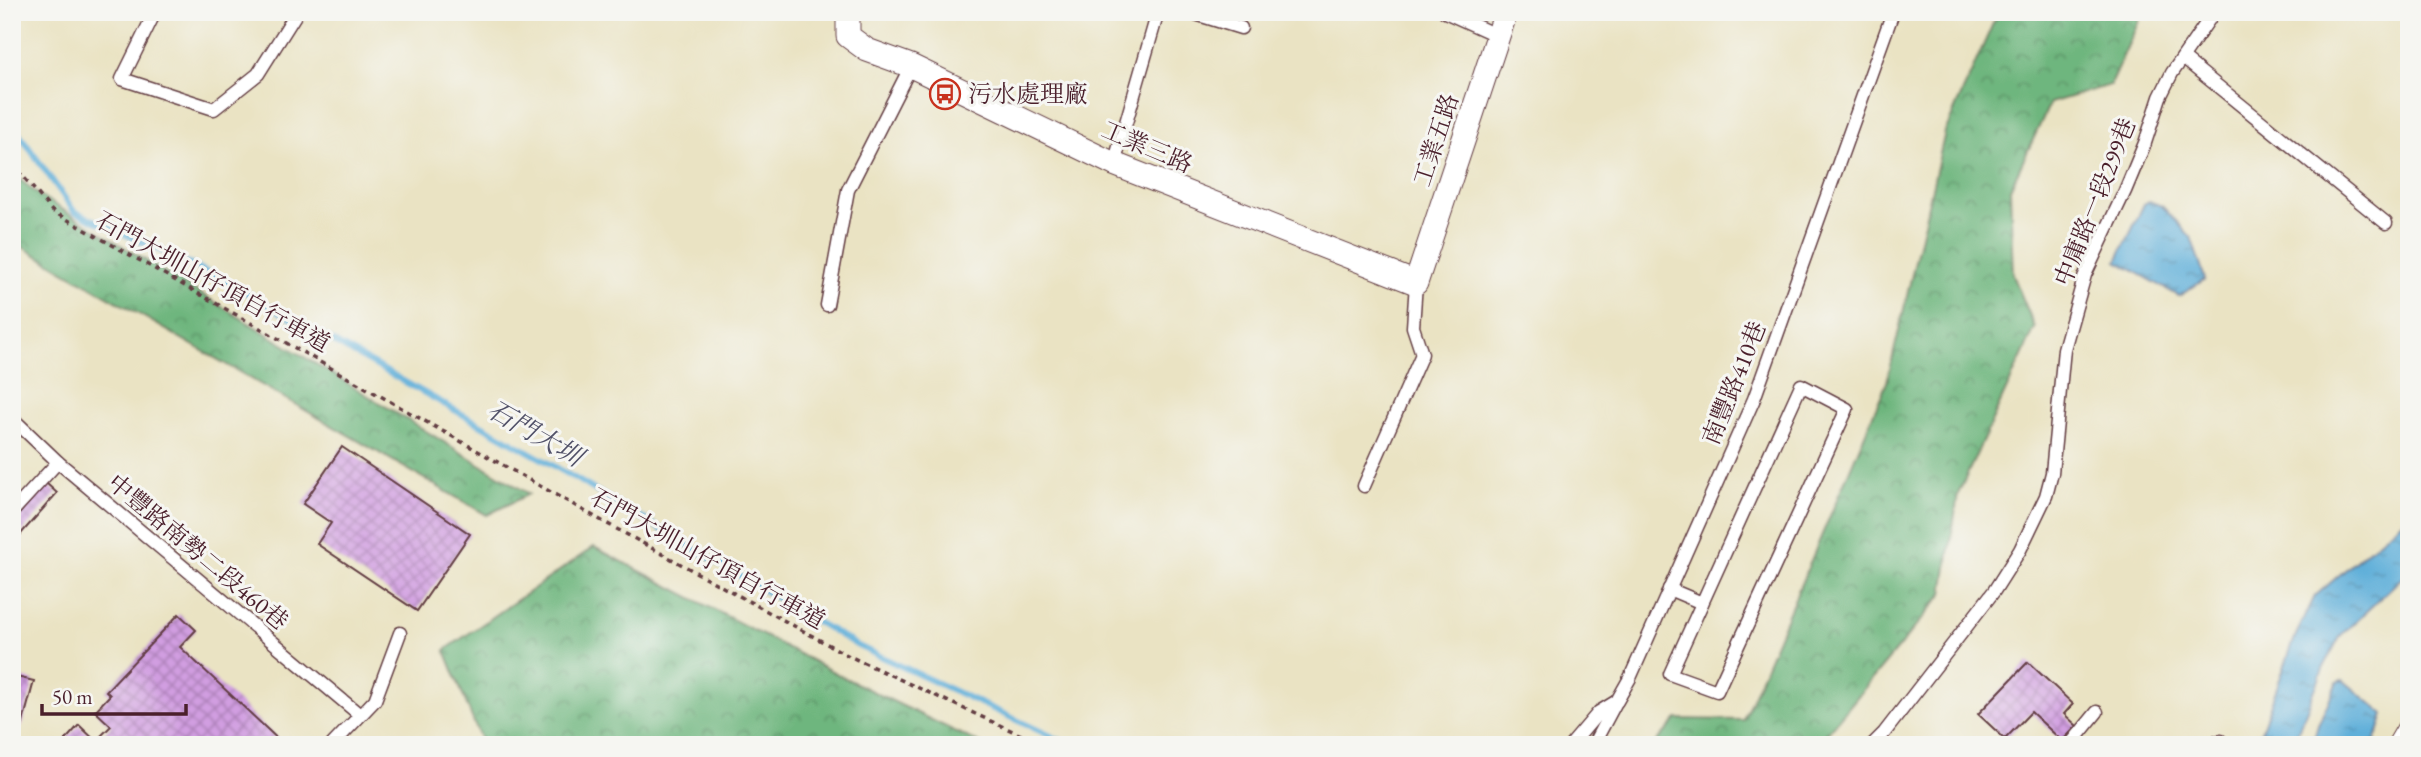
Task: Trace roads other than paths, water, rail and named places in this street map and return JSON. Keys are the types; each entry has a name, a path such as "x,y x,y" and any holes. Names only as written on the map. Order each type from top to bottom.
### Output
{"street":[{"name":"工業三路","path":"848,12 848,36 867,50 911,66 1114,163 1416,284"},
{"name":"工業五路","path":"1416,284 1506,12"},
{"path":"2399,745 2409,728"}],"lane":[{"path":"155,12 122,79 214,108 258,74 297,12"},
{"path":"1114,163 1158,12"},
{"path":"1189,12 1241,27"},
{"path":"1445,12 1498,36"},
{"name":"南豐路410巷","path":"1571,745 1599,712 1617,701 1630,678 1754,399 1893,12"},
{"name":"中庸路一段299巷","path":"1872,745 1994,591 2020,550 2046,496 2052,473 2064,349 2085,275 2125,191 2160,97 2214,12"},
{"path":"2183,58 2386,223"},
{"path":"827,305 848,190 911,66"},
{"path":"1364,486 1422,354 1413,327 1416,284"},
{"path":"1801,385 1847,409 1717,691 1670,674 1702,603 1801,385"},
{"name":"中豐路南勢二段460巷","path":"12,418 58,462 360,715"},
{"path":"12,512 58,462"},
{"path":"1669,589 1702,603"},
{"path":"332,745 375,700 400,634"},
{"path":"1593,745 1617,701"},
{"path":"2070,745 2097,712"},
{"path":"2206,745 2221,741 2225,745"}],"water":[{"path":"2149,201 2162,206 2191,237 2205,279 2179,296 2117,261 2144,204"},
{"path":"2409,515 2409,571 2341,635 2324,667 2295,745 2256,745 2296,635 2315,596"},
{"path":"2343,680 2384,714 2374,745 2312,745 2318,724 2338,682"}],"waterway":[{"name":"石門大圳","path":"12,121 74,211 220,278 549,463 858,646 1070,745"}],"place":[{"name":"污水處理廠","path":"945,94"}]}
